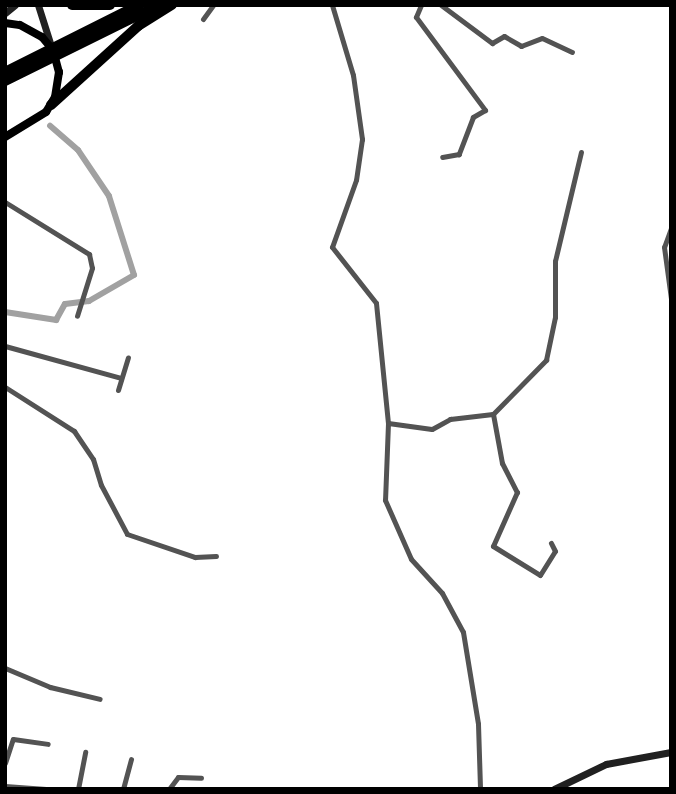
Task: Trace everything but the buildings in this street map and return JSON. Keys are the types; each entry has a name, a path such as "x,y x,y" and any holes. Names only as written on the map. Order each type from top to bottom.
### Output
{"highway":[{"path":"72,5 110,5"},
{"path":"5,72 139,5"},
{"path":"5,81 159,5"},
{"path":"51,105 138,26 172,5"}],"main road":[{"path":"5,23 20,25 45,36 53,50 59,72 51,105 25,126 5,137"},
{"path":"5,129 25,126"}],"street":[{"path":"38,5 45,36"},
{"path":"203,19 213,5"},
{"path":"332,5 353,75 362,139 356,180 332,247 376,303 388,423 384,475 390,518 411,559 442,593 463,632 478,724 480,789"},
{"path":"421,5 416,17 485,110 473,117 458,153 442,157"},
{"path":"442,5 492,43 504,36 521,46 542,38 572,52"},
{"path":"5,13 16,6"},
{"path":"671,63 671,123"},
{"path":"388,423 432,429 450,419 493,414 550,354 556,306 555,261 581,152"},
{"path":"5,202 86,250 92,268 77,316"},
{"path":"671,228 664,247 671,299"},
{"path":"5,346 121,378"},
{"path":"118,390 128,357"},
{"path":"5,387 74,431 93,459 101,485 127,534 195,557 216,556"},
{"path":"493,414 502,463 517,492 493,546 540,575 555,551 551,543"},
{"path":"5,668 50,687 100,699"},
{"path":"5,763 13,738 48,744"},
{"path":"78,789 85,752"},
{"path":"554,789 606,764 671,752"},
{"path":"123,789 131,759"},
{"path":"169,789 177,777 201,778"},
{"path":"5,785 46,789"}],"waterway":[{"path":"5,312 56,320 65,304 89,301 134,275 109,196 78,150 50,126"}]}
